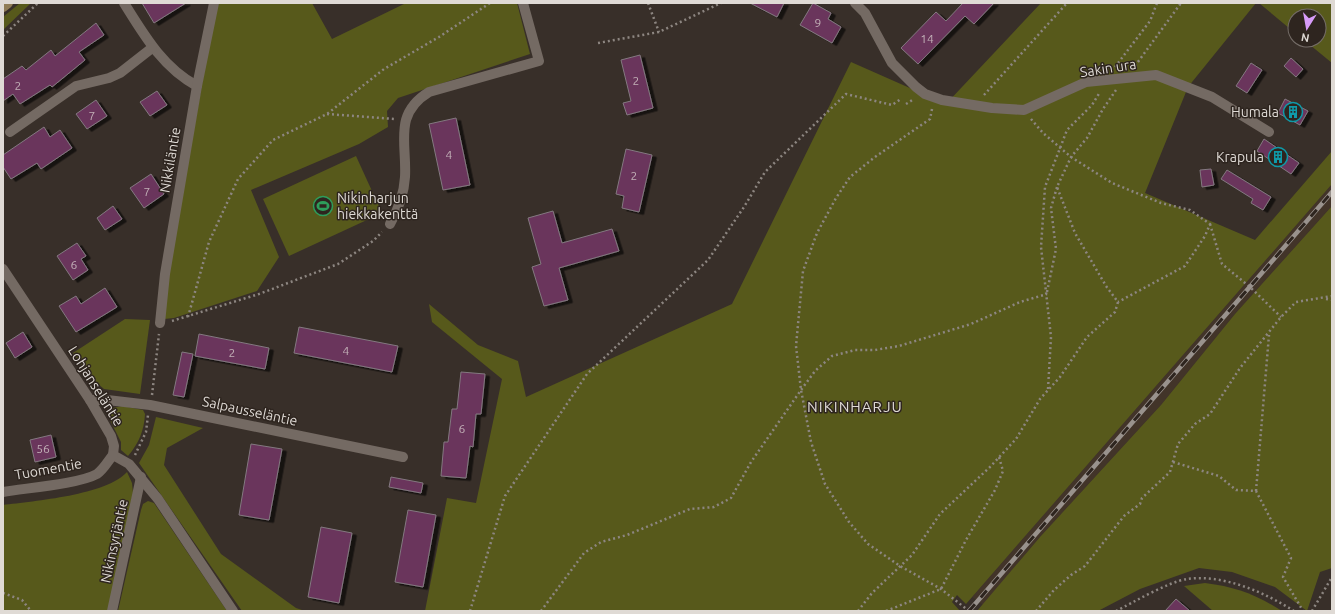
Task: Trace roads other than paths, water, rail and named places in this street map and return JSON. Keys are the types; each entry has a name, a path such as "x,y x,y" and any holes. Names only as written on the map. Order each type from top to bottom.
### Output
{"main road":[{"path":"3,7 8,3"}],"street":[{"path":"124,3 152,48 186,81 197,86"},
{"name":"Nikkiläntie","path":"160,323 165,274 197,86 214,3"},
{"path":"390,224 399,208 405,178 402,137 406,119 410,108 418,98 429,92 539,61 523,3"},
{"name":"Sakin ura","path":"855,3 865,13 892,63 925,94 942,100 975,104 992,108 1024,110 1086,82 1156,75 1212,97 1269,132"},
{"path":"10,132 76,86 108,78 120,73 152,48"},
{"name":"Lohjanseläntie","path":"3,269 90,400 111,436 114,446 113,455"},
{"name":"Salpausseläntie","path":"90,400 107,400 150,405 403,457"},
{"path":"113,455 129,464 141,477 162,505 233,611"},
{"name":"Tuomentie","path":"3,492 80,480 97,473 106,465 113,455"},
{"name":"Nikinsyrjäntie","path":"112,611 141,477"}],"railway":[{"path":"969,611 1332,192"}],"place":[{"name":"Humala","path":"1293,112"},
{"name":"Krapula","path":"1278,157"},
{"name":"Nikinharjun hiekkakenttä","path":"323,206"}],"district":[{"name":"NIKINHARJU","path":"855,406"}]}
